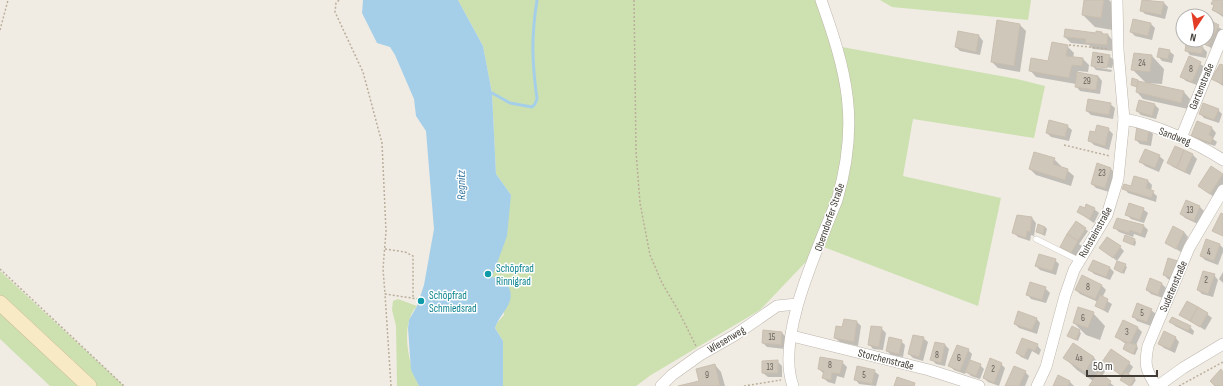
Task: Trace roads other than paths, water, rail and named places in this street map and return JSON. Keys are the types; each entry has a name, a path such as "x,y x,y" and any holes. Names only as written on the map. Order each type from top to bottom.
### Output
{"street":[{"name":"Oberndorfer Straße","path":"792,382 789,363 797,304 839,192 850,128 850,107 845,79 834,35 822,0"},
{"name":"Ruhsteinstraße","path":"1037,386 1046,367 1064,296 1074,270 1107,215 1118,179 1124,119 1118,50 1117,0"},
{"name":"Gartenstraße","path":"1181,138 1223,35"},
{"name":"Sandweg","path":"1124,119 1134,121 1181,138 1223,160"},
{"name":"Sudetenstraße","path":"1157,386 1147,371 1145,359 1148,346 1189,248 1223,190"},
{"path":"0,303 88,386"},
{"name":"Wiesenweg","path":"661,386 672,375 700,355 735,335 776,306 797,304"},
{"name":"Storchenstraße","path":"792,336 929,370 979,386"},
{"path":"1157,386 1182,368 1223,344"}],"lane":[{"path":"1036,239 1080,261"}],"water":[{"name":"Regnitz","path":"363,0 458,0 483,46 492,93 496,174 511,195 507,236 492,277 504,279 511,293 508,305 495,328 503,341 503,386 419,386 411,370 408,328 409,320 417,306 424,285 434,229 426,131 416,116 414,99 395,55 390,47 377,43 362,13"}],"waterway":[{"path":"492,93 510,103 532,107 535,104 537,99 533,61 533,38 537,0"}],"place":[{"name":"Schöpfrad Rinnigrad","path":"488,274"},
{"name":"Schöpfrad Schmiedsrad","path":"421,301"}]}
